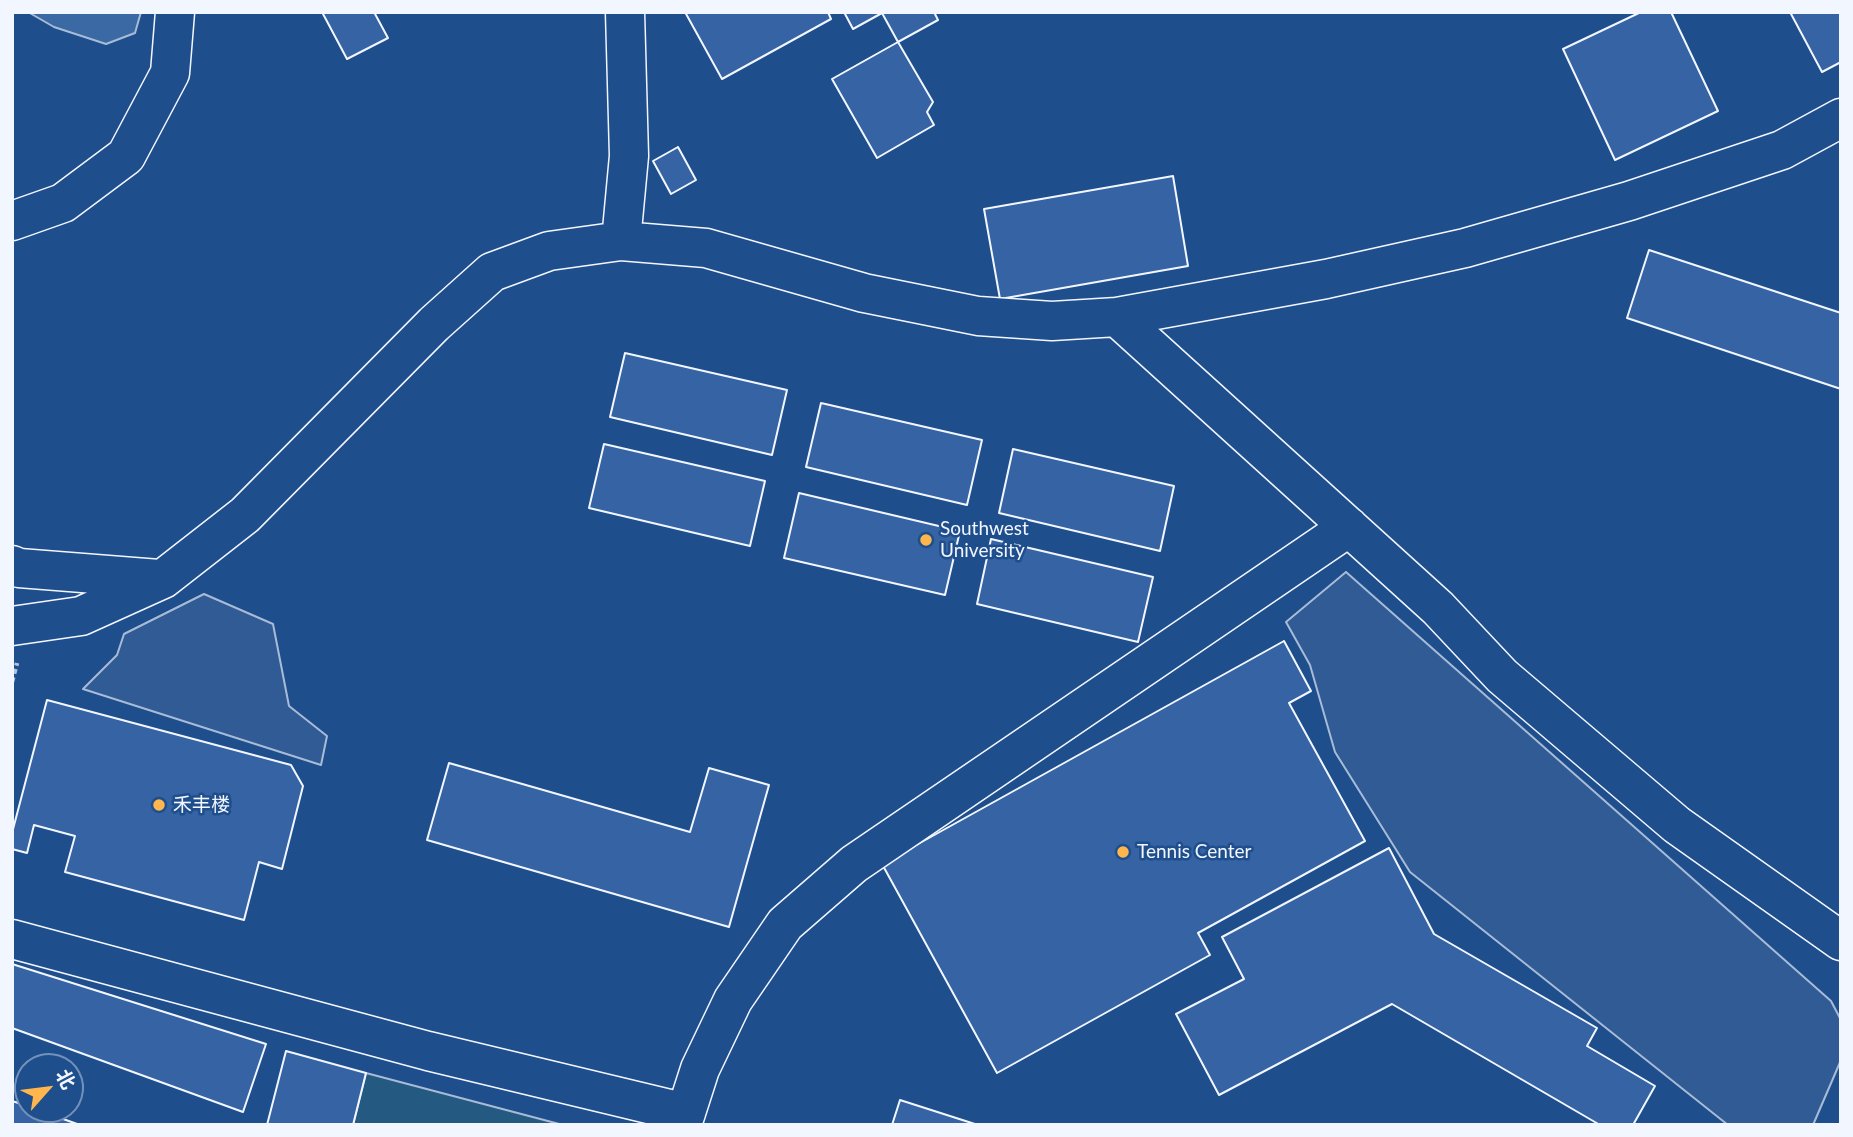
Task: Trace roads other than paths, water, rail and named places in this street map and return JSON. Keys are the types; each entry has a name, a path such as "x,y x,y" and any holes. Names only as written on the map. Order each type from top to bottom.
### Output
{"lane":[{"path":"12,221 62,203 126,156 170,73 175,12"},
{"path":"621,241 629,156 625,12"},
{"path":"12,626 81,616 163,579 245,515 434,324 492,272 549,251 621,241 706,248 864,293 978,316 1052,321 1117,317 1326,279 1465,248 1629,201 1782,149 1841,118"},
{"path":"1117,317 1438,608 1502,676 1677,825 1841,941"},
{"path":"12,939 684,1119 700,1069 733,1000 785,924 854,864 1349,527"},
{"path":"12,565 19,568 163,579"}],"place":[{"name":"Southwest University","path":"926,540"},
{"name":"禾丰楼","path":"159,805"},
{"name":"Tennis Center","path":"1123,852"}]}
